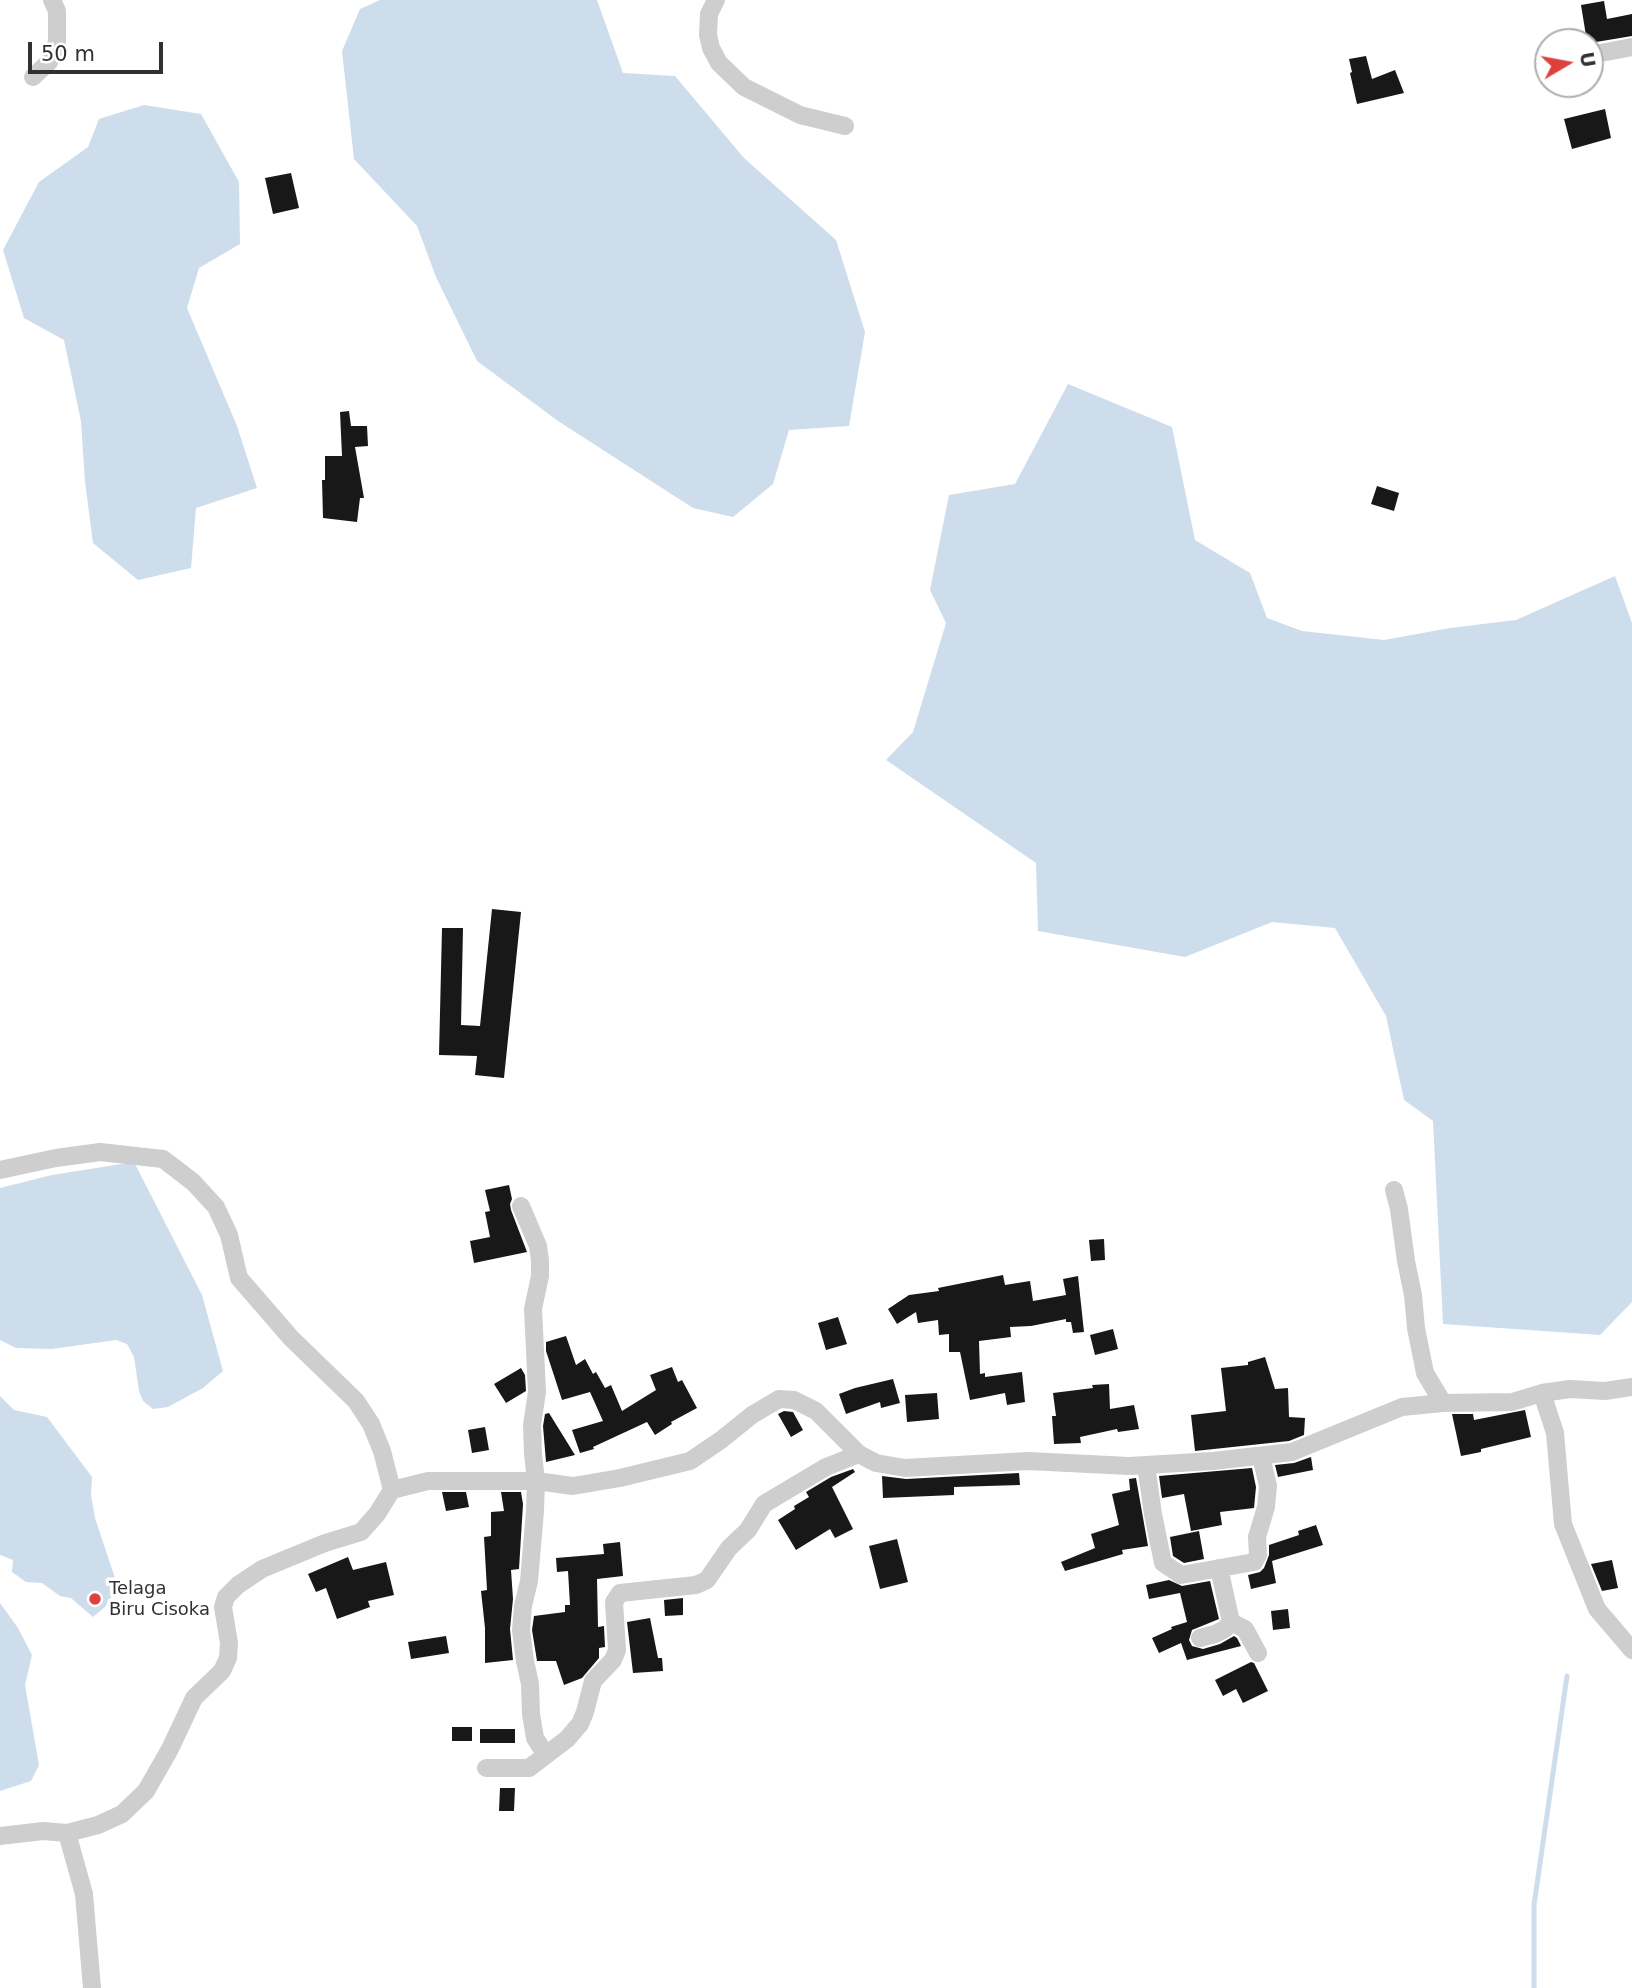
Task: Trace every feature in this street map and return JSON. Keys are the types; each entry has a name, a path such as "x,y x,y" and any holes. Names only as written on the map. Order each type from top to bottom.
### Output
{"street":[{"path":"33,76 49,62 57,42 57,11 52,0"},
{"path":"716,0 709,14 708,35 719,63 744,87 800,115 845,126"},
{"path":"1604,52 1632,47"},
{"path":"0,1170 100,1152 163,1159 192,1182 216,1207 229,1234 239,1278 291,1338 356,1401 371,1423 382,1451 392,1490"},
{"path":"1394,1190 1425,1373 1443,1403"},
{"path":"521,1206 538,1246 540,1260 540,1276 533,1309 537,1392 532,1425 536,1481 529,1581 521,1630 530,1684 530,1714 535,1738 546,1755"},
{"path":"0,1836 43,1831 67,1833 98,1825 122,1814 146,1791 194,1698 222,1671 228,1658 229,1643 223,1607 226,1597 238,1585 262,1569 325,1543 361,1532 377,1514 392,1490 428,1481 536,1481 573,1486 620,1478 690,1461 752,1415 779,1399 794,1400 816,1411 859,1454 876,1463 905,1468 1028,1461 1129,1466 1292,1452 1402,1407 1443,1403 1512,1402 1542,1393 1570,1389 1605,1391 1632,1387"},
{"path":"1542,1393 1555,1433 1563,1524 1597,1609 1632,1650"},
{"path":"486,1768 529,1768 568,1739 580,1724 593,1681 613,1660 617,1650 614,1602 617,1596 627,1591 696,1585 707,1580 729,1548 748,1530 764,1504 826,1467 859,1454"},
{"path":"1146,1465 1163,1563 1181,1575 1254,1562 1258,1555 1257,1537 1266,1507 1268,1486 1261,1456"},
{"path":"1219,1568 1231,1622"},
{"path":"1200,1638 1225,1629 1231,1622"},
{"path":"1231,1622 1245,1629 1258,1653"},
{"path":"67,1833 84,1894 92,1988"}],"water":[{"path":"380,0 597,0 623,73 675,76 744,158 836,240 865,332 849,426 789,430 773,484 733,517 693,508 558,421 477,361 436,277 417,226 354,159 342,51 360,9"},
{"path":"144,105 201,114 239,182 240,244 199,268 187,308 237,426 257,488 196,508 191,568 138,580 93,543 81,421 64,340 24,318 3,250 39,182 88,147 99,119"},
{"path":"1068,384 1172,427 1195,540 1250,573 1267,618 1302,631 1384,640 1516,620 1615,576 1632,623 1632,1302 1600,1335 1443,1324 1433,1121 1404,1100 1386,1016 1335,928 1272,922 1185,957 1038,931 1036,863 886,760 913,732 946,623 930,590 949,495 1015,484"},
{"path":"134,1162 202,1295 223,1371 203,1388 168,1407 153,1409 143,1401 139,1391 134,1357 127,1344 116,1340 52,1349 16,1348 0,1340 0,1188 52,1175"},
{"name":"Telaga Biru Cisoka","path":"0,1396 14,1410 47,1417 92,1477 91,1495 95,1518 118,1587 105,1607 93,1617 71,1598 60,1596 42,1583 26,1582 12,1572 13,1560 0,1555"},
{"path":"0,1603 18,1628 32,1655 25,1685 39,1765 31,1781 0,1791"}],"building":[{"path":"1604,1 1607,19 1632,14 1632,36 1604,41 1604,28 1585,28 1581,5"},
{"path":"1366,56 1372,79 1395,70 1404,93 1357,104 1349,59"},
{"path":"1605,109 1611,138 1572,149 1564,119"},
{"path":"291,173 299,208 273,214 265,178"},
{"path":"349,411 351,426 367,426 368,446 355,447 364,498 360,498 357,522 323,518 322,480 325,480 325,456 342,456 340,412"},
{"path":"1377,486 1399,493 1394,511 1371,504"},
{"path":"492,909 521,912 504,1078 475,1075 477,1056 439,1055 442,928 463,928 461,1025 480,1026"},
{"path":"509,1185 511,1210 527,1252 474,1263 470,1241 490,1237 485,1212 490,1211 485,1190"},
{"path":"1104,1239 1105,1260 1091,1261 1089,1240"},
{"path":"1003,1275 1005,1285 1030,1281 1033,1301 1066,1295 1063,1279 1078,1276 1084,1332 1073,1333 1071,1322 1066,1322 1066,1319 1010,1327 1011,1337 979,1341 980,1374 985,1373 985,1377 1022,1372 1025,1402 1007,1405 1005,1393 970,1400 960,1352 949,1352 949,1334 939,1335 938,1320 918,1323 916,1312 897,1324 888,1309 909,1295 939,1291 938,1288"},
{"path":"838,1317 847,1344 826,1350 818,1323"},
{"path":"1113,1329 1118,1349 1095,1355 1090,1335"},
{"path":"566,1336 576,1365 585,1359 605,1388 611,1385 622,1411 656,1390 650,1375 672,1367 678,1382 682,1380 697,1408 671,1422 672,1424 655,1435 647,1422 593,1447 594,1449 580,1453 572,1430 603,1421 590,1392 562,1400 546,1351 546,1342"},
{"path":"1265,1357 1275,1389 1288,1388 1289,1417 1305,1418 1304,1435 1289,1441 1195,1451 1191,1415 1226,1411 1221,1368 1248,1365 1248,1362"},
{"path":"521,1368 525,1375 526,1391 506,1403 494,1384"},
{"path":"893,1379 900,1403 881,1408 880,1402 846,1414 839,1394"},
{"path":"1109,1384 1110,1409 1134,1405 1139,1429 1118,1432 1117,1429 1080,1437 1081,1443 1054,1444 1052,1416 1056,1416 1053,1393"},
{"path":"937,1393 939,1419 907,1422 905,1395"},
{"path":"1525,1410 1531,1437 1461,1456 1452,1414 1473,1414 1474,1420"},
{"path":"784,1411 793,1412 803,1430 791,1437 778,1414"},
{"path":"549,1413 575,1455 546,1462 543,1426 545,1414"},
{"path":"485,1427 489,1450 472,1453 468,1430"},
{"path":"1311,1457 1313,1470 1278,1477 1275,1465 1294,1463"},
{"path":"1252,1468 1256,1487 1254,1508 1220,1512 1222,1525 1191,1531 1184,1494 1162,1498 1159,1476"},
{"path":"853,1469 855,1472 832,1487 853,1529 835,1538 830,1529 796,1550 778,1520 809,1497 806,1492 831,1477"},
{"path":"1019,1473 1020,1485 954,1487 954,1495 883,1498 882,1476 906,1479"},
{"path":"1136,1478 1148,1546 1122,1550 1123,1554 1065,1571 1061,1562 1095,1548 1091,1534 1119,1525 1112,1494 1130,1490 1129,1479"},
{"path":"442,1492 466,1492 469,1507 446,1511"},
{"path":"501,1492 521,1492 523,1504 519,1569 511,1570 513,1599 510,1629 513,1660 485,1663 481,1591 487,1590 484,1537 491,1536 491,1512 504,1511"},
{"path":"1316,1525 1323,1545 1272,1561 1276,1583 1251,1589 1248,1575 1264,1568 1269,1555 1269,1545 1299,1535 1298,1531"},
{"path":"1199,1531 1204,1559 1184,1563 1173,1556 1170,1537"},
{"path":"897,1539 908,1582 880,1589 869,1546"},
{"path":"620,1542 623,1576 597,1579 598,1627 604,1626 605,1647 599,1648 599,1658 582,1678 564,1685 556,1661 537,1661 532,1630 534,1616 565,1612 565,1605 570,1605 568,1571 557,1572 556,1558 604,1554 603,1544"},
{"path":"348,1557 353,1570 386,1562 394,1595 368,1601 370,1607 337,1619 326,1588 316,1592 308,1574"},
{"path":"1612,1560 1618,1588 1602,1591 1591,1564"},
{"path":"1169,1580 1182,1586 1210,1581 1219,1619 1192,1630 1189,1640 1192,1646 1203,1649 1234,1636 1241,1646 1187,1660 1181,1643 1159,1653 1152,1638 1172,1629 1171,1627 1187,1622 1180,1593 1149,1599 1146,1585"},
{"path":"683,1598 683,1615 665,1616 664,1600"},
{"path":"1288,1609 1290,1628 1273,1630 1271,1611"},
{"path":"650,1618 658,1658 662,1658 663,1671 633,1673 627,1622"},
{"path":"446,1636 449,1653 411,1659 408,1642"},
{"path":"1251,1662 1268,1691 1243,1703 1236,1689 1223,1696 1215,1680"},
{"path":"452,1727 472,1727 472,1741 452,1741"},
{"path":"480,1729 515,1729 515,1743 480,1743"},
{"path":"500,1788 515,1788 514,1811 499,1811"}],"waterway":[{"path":"1534,1988 1534,1905 1567,1676"}],"place":[{"name":"Telaga Biru Cisoka","path":"95,1599"}]}
